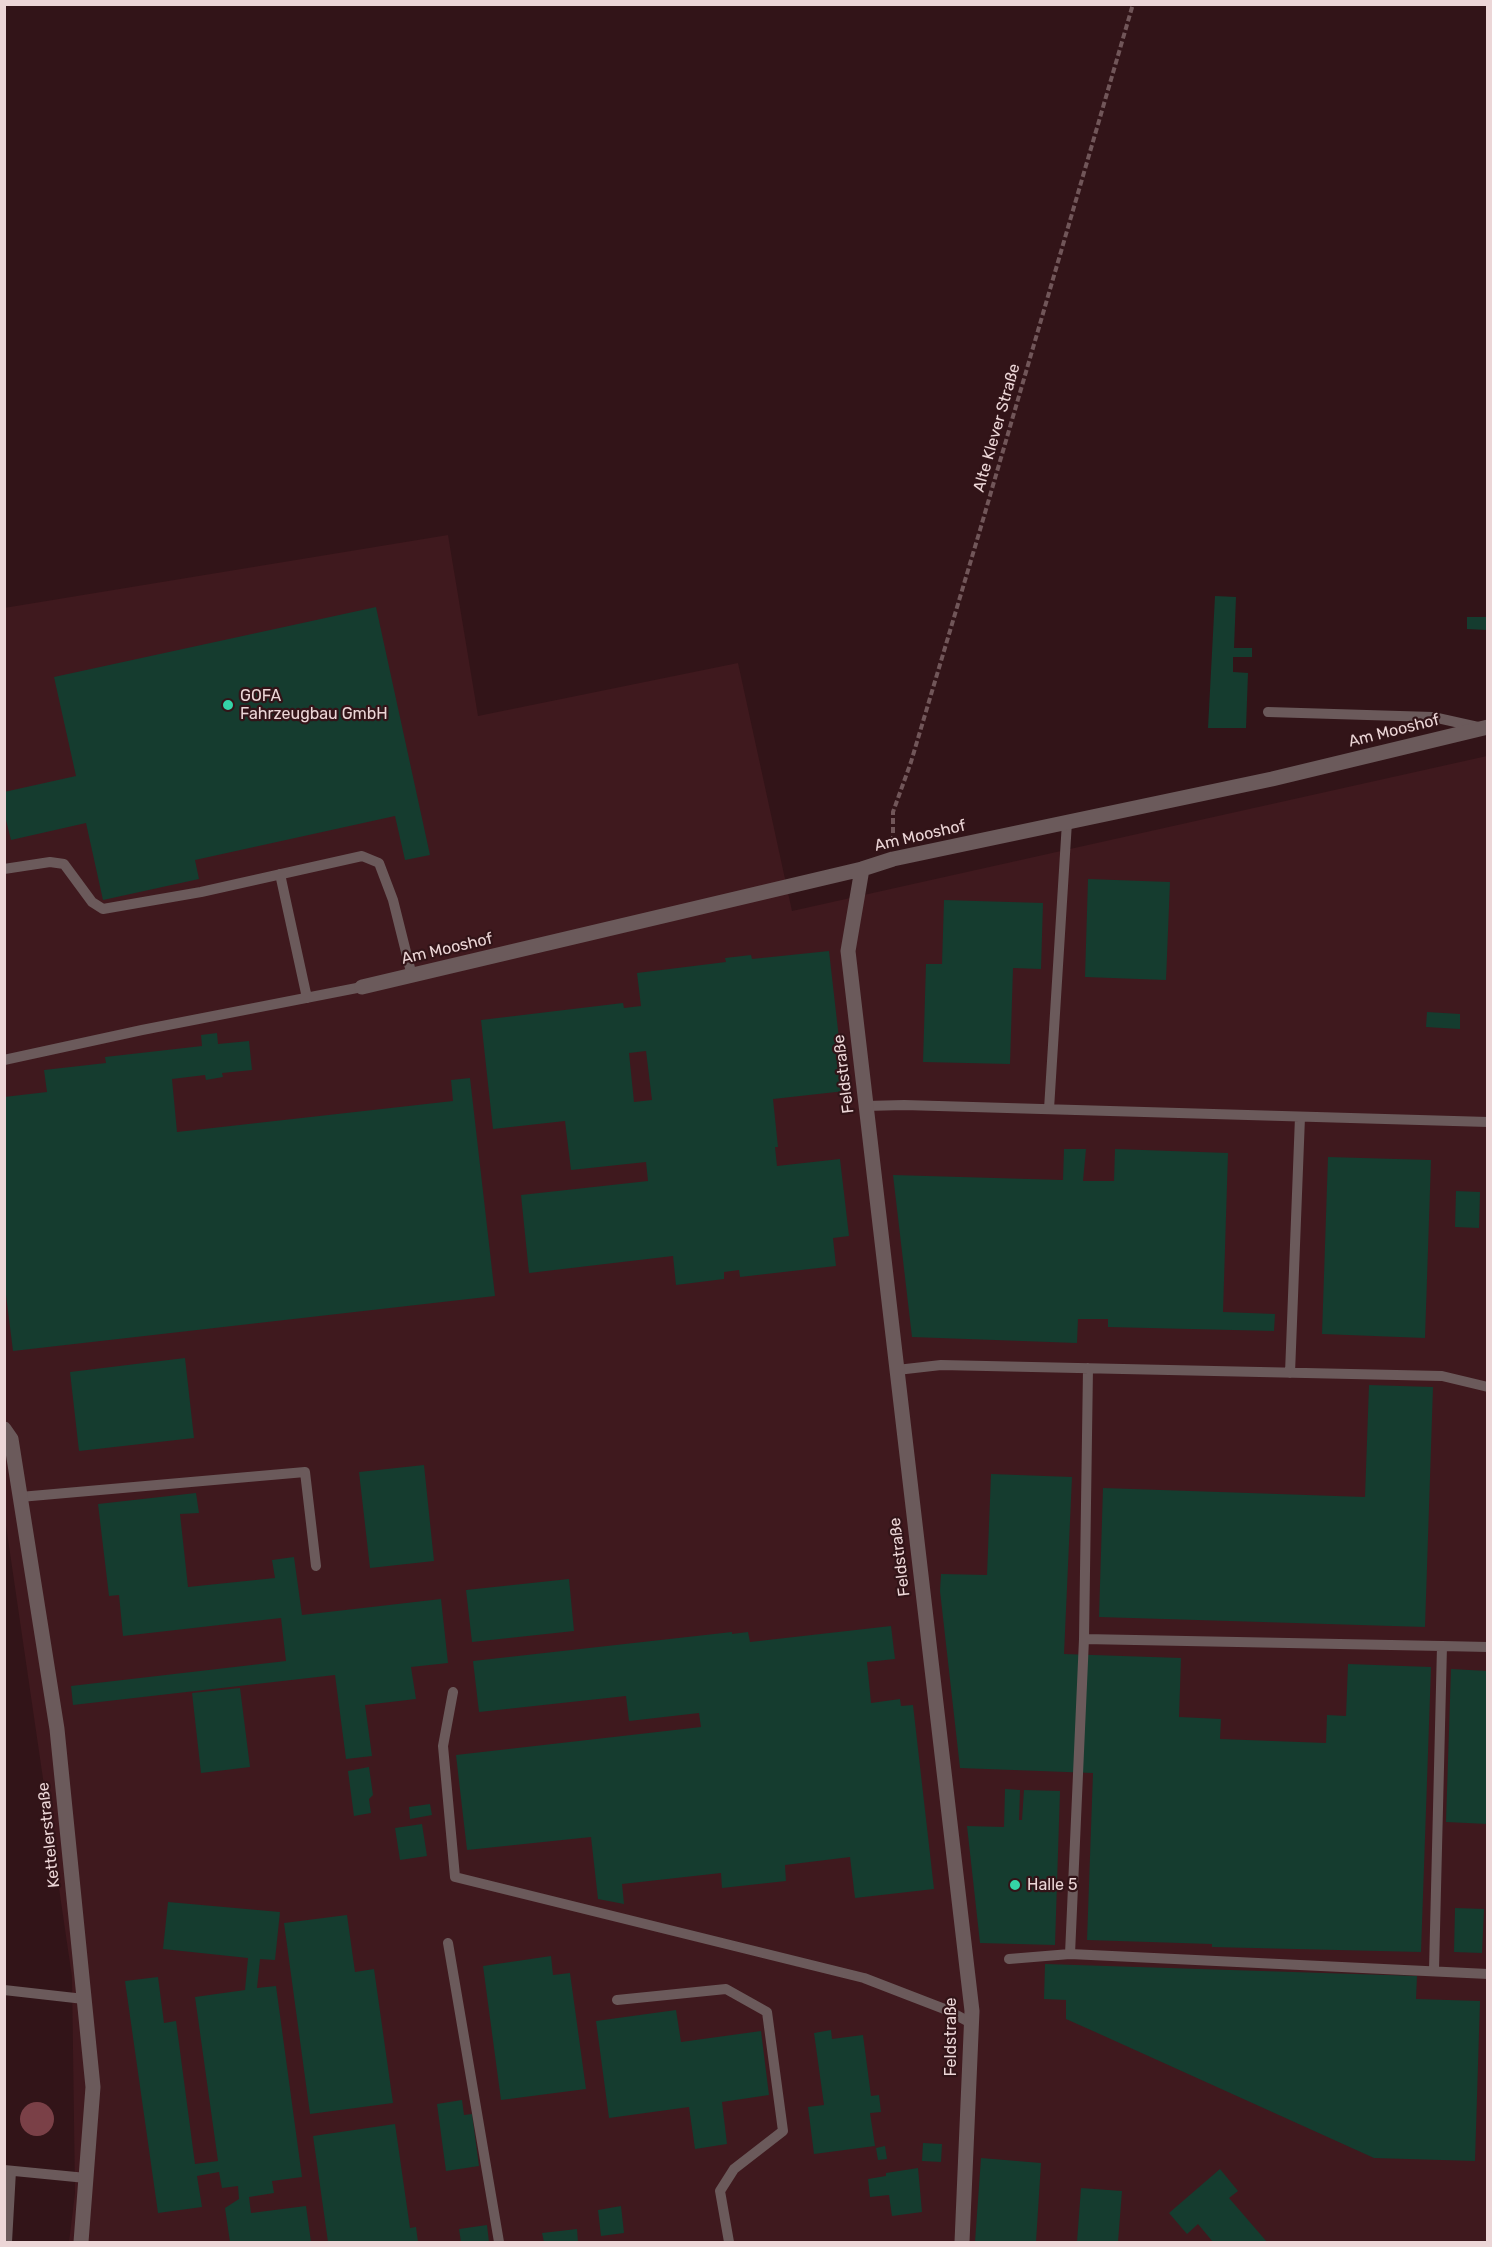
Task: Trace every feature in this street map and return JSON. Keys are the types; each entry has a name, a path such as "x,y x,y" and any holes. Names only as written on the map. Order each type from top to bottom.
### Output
{"street":[{"name":"Am Mooshof","path":"362,987 893,859 1272,779 1484,728"},
{"name":"Feldstraße","path":"862,868 848,951 971,2023 962,2242"},
{"name":"Kettelerstraße","path":"4,1429 11,1438 57,1729 93,2088 81,2242"}],"lane":[{"path":"1268,712 1433,717 1484,728"},
{"path":"1049,1109 1067,822"},
{"path":"4,869 50,862 64,864 92,902 103,909 362,856 379,863 393,900 412,976"},
{"path":"280,874 307,998"},
{"path":"4,1060 142,1030 362,987"},
{"path":"866,1106 1488,1122"},
{"path":"1290,1373 1300,1117"},
{"path":"897,1370 941,1365 1442,1376 1488,1387"},
{"path":"1070,1954 1084,1639 1088,1368"},
{"path":"20,1497 305,1472 316,1566"},
{"path":"1084,1639 1488,1647"},
{"path":"1434,1970 1442,1646"},
{"path":"453,1692 443,1746 455,1877 864,1978 947,2010 971,2023"},
{"path":"448,1943 499,2242"},
{"path":"1009,1959 1070,1954 1488,1974"},
{"path":"617,2000 726,1989 767,2012 783,2131 734,2169 720,2191 729,2242"},
{"path":"4,1990 84,1999"},
{"path":"7,2242 8,2170 86,2178"}],"path":[{"name":"Alte Klever Straße","path":"893,859 892,812 911,762 1133,4"}],"shaded area":[{"path":"448,535 478,716 738,663 792,911 1487,756 1487,2242 69,2242 75,2193 72,1977 4,1512 4,608"},
{"path":"37,2102 49,2107 54,2119 49,2131 37,2136 25,2131 20,2119 25,2107"}],"building":[{"path":"1215,596 1236,597 1234,648 1252,648 1252,657 1233,657 1233,672 1248,673 1246,728 1208,728"},
{"path":"376,607 430,855 405,860 395,816 195,860 199,879 103,900 86,823 11,840 4,812 4,792 76,776 54,677"},
{"path":"1467,617 1487,617 1487,630 1467,629"},
{"path":"1088,879 1170,882 1166,980 1085,977"},
{"path":"944,900 1043,903 1041,969 1013,968 1010,1064 923,1062 926,964 942,964"},
{"path":"829,951 845,1091 773,1099 778,1147 775,1147 777,1166 840,1159 849,1236 833,1238 836,1266 740,1277 739,1270 724,1272 724,1279 676,1285 673,1256 529,1273 521,1195 648,1181 646,1162 571,1170 565,1121 493,1129 481,1020 623,1003 624,1008 641,1006 637,973 726,962 725,958 751,955 752,959","holes":["646,1051 652,1100 634,1102 629,1053"]},
{"path":"1427,1012 1460,1014 1460,1029 1426,1027"},
{"path":"217,1033 218,1044 249,1041 252,1070 222,1073 223,1077 206,1080 205,1075 172,1079 177,1132 453,1101 451,1080 470,1078 495,1296 13,1351 4,1279 4,1097 47,1092 44,1070 106,1063 105,1057 202,1046 201,1035"},
{"path":"1064,1149 1086,1149 1083,1181 1114,1181 1115,1149 1228,1153 1223,1312 1275,1314 1274,1331 1108,1327 1108,1319 1078,1319 1077,1343 912,1337 893,1175 1063,1180"},
{"path":"1328,1157 1431,1160 1425,1338 1322,1334"},
{"path":"1456,1191 1480,1192 1479,1228 1455,1227"},
{"path":"185,1358 194,1438 79,1451 70,1372"},
{"path":"1369,1385 1433,1387 1425,1627 1099,1617 1103,1488 1365,1497"},
{"path":"424,1465 434,1561 370,1568 359,1472"},
{"path":"991,1474 1072,1477 1064,1654 1181,1658 1179,1717 1221,1719 1220,1739 1326,1743 1327,1715 1346,1716 1348,1664 1431,1667 1421,1952 1212,1947 1212,1944 1087,1940 1093,1773 960,1768 940,1591 941,1574 987,1575"},
{"path":"196,1493 199,1513 180,1514 188,1587 275,1578 272,1560 294,1557 302,1615 441,1599 448,1663 411,1667 416,1699 365,1705 372,1756 346,1759 335,1675 73,1705 71,1686 286,1661 281,1618 123,1636 119,1595 109,1596 98,1504"},
{"path":"569,1579 574,1631 472,1642 466,1590"},
{"path":"891,1626 895,1659 867,1662 871,1703 900,1699 901,1706 913,1705 934,1889 855,1898 850,1857 785,1865 786,1881 722,1888 721,1873 622,1884 624,1904 598,1899 591,1837 467,1850 456,1755 701,1727 699,1713 629,1721 626,1696 479,1712 473,1661 732,1632 732,1634 748,1632 750,1642"},
{"path":"1451,1669 1488,1671 1488,1824 1446,1822"},
{"path":"240,1688 250,1767 201,1773 192,1693"},
{"path":"369,1767 373,1795 369,1799 371,1813 354,1816 348,1771"},
{"name":"Halle 5","path":"1005,1789 1020,1790 1019,1820 1022,1820 1024,1790 1060,1791 1055,1945 980,1943 967,1826 1004,1827"},
{"path":"430,1804 432,1815 410,1819 409,1807"},
{"path":"422,1824 427,1856 400,1860 395,1828"},
{"path":"168,1902 280,1912 275,1960 260,1959 257,1988 276,1986 302,2177 272,2181 274,2193 249,2197 251,2213 306,2206 311,2242 230,2242 225,2208 239,2199 238,2186 222,2188 219,2172 197,2176 202,2207 158,2213 125,1981 158,1977 164,2023 176,2021 195,2164 218,2161 195,1997 245,1990 248,1958 163,1949"},
{"path":"1455,1908 1484,1909 1482,1953 1454,1952"},
{"path":"347,1915 355,1972 374,1969 393,2103 310,2114 284,1923"},
{"path":"551,1956 553,1975 570,1973 586,2089 501,2100 483,1966"},
{"path":"1045,1964 1417,1976 1416,1999 1480,2001 1475,2161 1374,2158 1066,2019 1066,2000 1044,1999"},
{"path":"676,2010 681,2042 761,2031 769,2095 722,2102 727,2144 695,2149 689,2107 609,2118 596,2021"},
{"path":"831,2030 832,2039 863,2035 871,2096 879,2095 881,2112 870,2113 875,2146 814,2154 808,2107 824,2105 814,2033"},
{"path":"462,2100 464,2115 472,2114 479,2166 446,2171 437,2104"},
{"path":"395,2124 410,2228 416,2227 418,2242 328,2242 313,2136"},
{"path":"923,2143 942,2144 941,2162 922,2161"},
{"path":"885,2146 887,2159 878,2160 876,2148"},
{"path":"981,2158 1041,2163 1036,2242 975,2242"},
{"path":"918,2168 922,2212 892,2216 889,2195 870,2197 868,2179 886,2176 886,2173"},
{"path":"1220,2169 1238,2191 1229,2198 1267,2242 1213,2242 1198,2224 1187,2234 1169,2213"},
{"path":"1081,2188 1122,2191 1118,2242 1077,2242"},
{"path":"621,2206 624,2233 601,2236 598,2210"},
{"path":"487,2225 489,2242 461,2242 459,2229"},
{"path":"577,2229 578,2242 544,2242 542,2233"}],"place":[{"name":"GOFA Fahrzeugbau GmbH","path":"228,705"},
{"name":"Halle 5","path":"1015,1885"}]}
